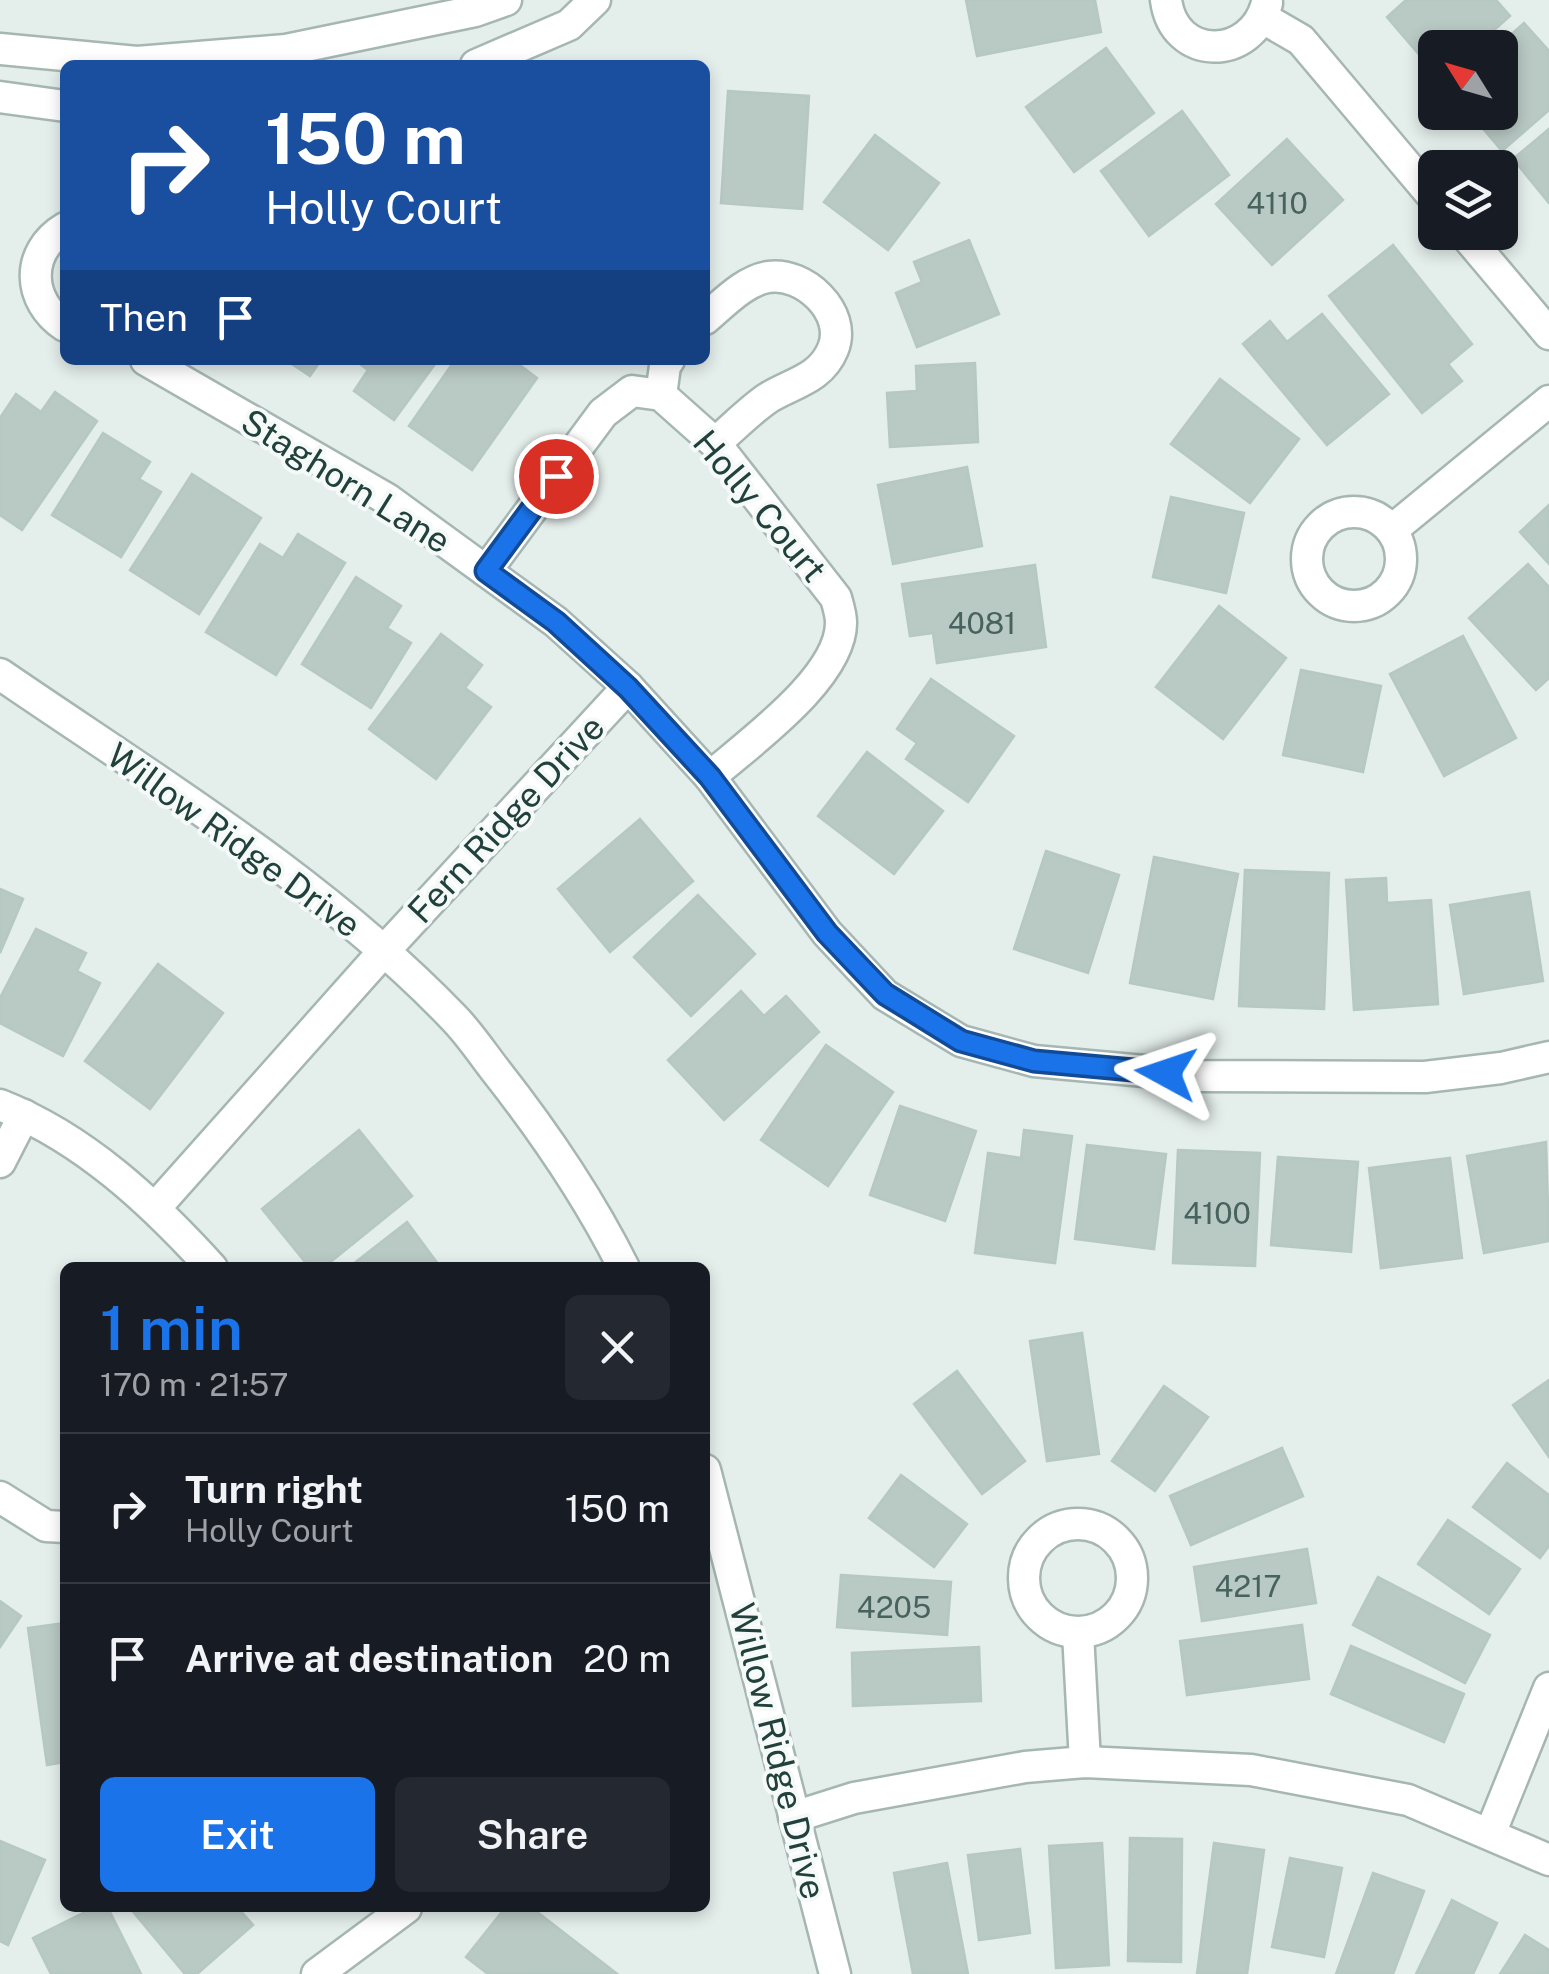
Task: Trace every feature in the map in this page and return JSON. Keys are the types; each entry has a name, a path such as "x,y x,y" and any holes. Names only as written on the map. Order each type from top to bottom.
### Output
{"street":[{"path":"162,60 286,50 476,12 506,0"},
{"path":"488,60 570,25 595,0"},
{"path":"1166,0 1178,30 1194,42 1213,47 1242,39 1266,9 1301,40 1418,179"},
{"path":"0,49 116,60"},
{"path":"0,97 60,105"},
{"path":"60,232 48,240 35,272 42,305 60,321"},
{"path":"1478,250 1549,334"},
{"path":"710,315 738,291 764,277 787,275 821,298 837,329 834,347 822,368 768,398 715,444"},
{"name":"Staghorn Lane","path":"155,365 388,499 556,622 628,688 710,777 827,933 873,982 885,994 961,1041 1034,1061 1198,1076 1425,1078 1502,1068 1549,1056"},
{"path":"486,571 603,414 632,391 661,395 665,365"},
{"name":"Holly Court","path":"661,395 715,444 836,598 842,624 816,683 710,777"},
{"path":"1392,530 1549,401"},
{"name":"Willow Ridge Drive","path":"0,674 298,879 384,951 456,1019 523,1106 602,1224 621,1262"},
{"name":"Fern Ridge Drive","path":"156,1207 384,951 628,688"},
{"path":"0,1162 12,1110 92,1157 156,1207 206,1262"},
{"name":"Willow Ridge Drive","path":"710,1489 836,1974"},
{"path":"0,1497 46,1526 60,1527"},
{"path":"1078,1632 1085,1762"},
{"path":"1490,1834 1549,1688"},
{"path":"794,1817 854,1798 1025,1766 1085,1762 1250,1770 1408,1800 1549,1860"},
{"path":"318,1974 401,1912"}],"building":[{"path":"966,0 1095,0 1101,32 977,56"},
{"path":"1406,0 1496,0 1510,16 1494,30 1418,30 1418,53 1387,17"},
{"path":"1524,23 1549,51 1549,110 1501,150 1484,130 1518,130 1516,30"},
{"path":"1106,48 1154,113 1074,172 1026,107"},
{"path":"728,91 809,96 802,209 721,203"},
{"path":"1182,111 1229,175 1149,236 1101,171"},
{"path":"1549,129 1549,203 1518,165 1518,155"},
{"path":"875,135 939,183 888,250 824,202"},
{"path":"1287,139 1343,200 1272,265 1216,204"},
{"path":"969,240 999,314 917,347 896,293 922,282 914,262"},
{"path":"1393,245 1472,344 1448,364 1462,381 1422,413 1329,296"},
{"path":"1322,314 1389,394 1327,445 1243,344 1270,321 1287,342"},
{"path":"975,363 978,442 890,447 887,393 917,391 916,366"},
{"path":"294,365 318,365 310,376"},
{"path":"362,365 434,365 394,420 354,391 368,370"},
{"path":"452,365 520,365 537,378 472,470 409,426"},
{"path":"1220,379 1299,439 1250,503 1171,444"},
{"path":"55,392 97,421 22,530 0,515 0,418 16,394 41,412"},
{"path":"103,433 150,462 139,479 161,492 121,557 52,515"},
{"path":"967,467 982,546 893,564 878,485"},
{"path":"192,474 261,518 199,614 130,570"},
{"path":"1171,497 1244,513 1226,593 1153,577"},
{"path":"1549,505 1549,564 1520,532"},
{"path":"298,534 345,563 276,675 206,632 260,544 283,558"},
{"path":"1528,564 1549,587 1549,678 1536,690 1469,618"},
{"path":"1035,565 1046,647 937,663 933,633 910,636 902,584"},
{"path":"356,577 401,606 387,628 411,643 371,708 302,664"},
{"path":"1219,606 1286,658 1223,739 1156,687"},
{"path":"441,634 482,665 465,688 491,707 436,779 369,729"},
{"path":"1463,636 1516,738 1444,776 1390,674"},
{"path":"1301,670 1381,686 1363,772 1283,755"},
{"path":"931,679 1014,736 968,802 906,759 917,743 897,729"},
{"path":"867,752 943,811 894,874 818,816"},
{"path":"640,819 693,881 610,952 558,889"},
{"path":"1046,851 1119,875 1088,973 1014,949"},
{"path":"1154,857 1238,874 1213,999 1130,983"},
{"path":"1245,870 1329,873 1324,1009 1239,1006"},
{"path":"1386,878 1387,903 1431,900 1438,1004 1354,1010 1346,880"},
{"path":"0,889 23,899 0,953"},
{"path":"1529,892 1543,981 1464,994 1450,905"},
{"path":"698,895 755,954 691,1016 634,957"},
{"path":"36,929 86,953 77,971 100,983 63,1056 0,1023 0,998"},
{"path":"158,964 223,1013 150,1109 85,1061"},
{"path":"741,991 764,1016 786,996 819,1032 724,1120 668,1060"},
{"path":"826,1045 893,1092 828,1186 761,1140"},
{"path":"900,1106 976,1131 945,1221 870,1195"},
{"path":"359,1130 412,1196 330,1262 305,1262 262,1209"},
{"path":"1024,1130 1072,1136 1055,1263 975,1253 988,1153 1021,1158"},
{"path":"1546,1142 1549,1241 1484,1253 1467,1156"},
{"path":"1087,1145 1166,1154 1154,1249 1075,1239"},
{"path":"1178,1150 1260,1153 1255,1266 1173,1263"},
{"path":"1278,1157 1358,1162 1351,1252 1271,1245"},
{"path":"1450,1158 1462,1258 1381,1268 1369,1168"},
{"path":"407,1222 437,1262 356,1262"},
{"path":"1082,1333 1099,1454 1047,1461 1030,1341"},
{"path":"957,1371 1025,1461 982,1494 914,1404"},
{"path":"1549,1380 1549,1457 1513,1405"},
{"path":"1164,1386 1208,1417 1155,1491 1112,1461"},
{"path":"1282,1448 1303,1496 1191,1545 1170,1496"},
{"path":"1507,1463 1549,1495 1549,1546 1540,1558 1473,1507"},
{"path":"901,1475 967,1524 934,1567 869,1518"},
{"path":"1448,1520 1520,1569 1489,1614 1418,1564"},
{"path":"1307,1549 1316,1603 1202,1621 1194,1567"},
{"path":"841,1575 951,1582 947,1635 837,1627"},
{"path":"1378,1577 1490,1635 1465,1683 1353,1625"},
{"path":"0,1601 21,1616 0,1647"},
{"path":"60,1624 60,1763 47,1765 28,1628"},
{"path":"1302,1625 1309,1679 1187,1695 1180,1641"},
{"path":"1351,1646 1464,1694 1444,1742 1331,1694"},
{"path":"979,1647 981,1701 853,1706 852,1653"},
{"path":"1130,1838 1182,1839 1181,1962 1128,1961"},
{"path":"0,1841 45,1860 8,1945 0,1941"},
{"path":"1102,1843 1109,1965 1056,1968 1049,1846"},
{"path":"1214,1843 1264,1850 1247,1974 1197,1974"},
{"path":"1020,1849 1030,1933 979,1940 968,1855"},
{"path":"1290,1858 1342,1868 1324,1957 1272,1947"},
{"path":"947,1863 968,1974 913,1974 894,1873"},
{"path":"1373,1873 1424,1891 1393,1974 1336,1974"},
{"path":"1452,1900 1497,1923 1473,1974 1416,1974"},
{"path":"85,1912 110,1912 141,1974 51,1974 33,1938"},
{"path":"133,1912 242,1912 253,1925 197,1974 185,1974"},
{"path":"502,1912 537,1912 616,1973 488,1974 466,1957"},
{"path":"1525,1935 1549,1950 1549,1974 1500,1974"}],"route":[{"path":"556,476 486,571 556,622 628,688 710,777 827,933 885,994 961,1041 1034,1061 1166,1073"}]}
